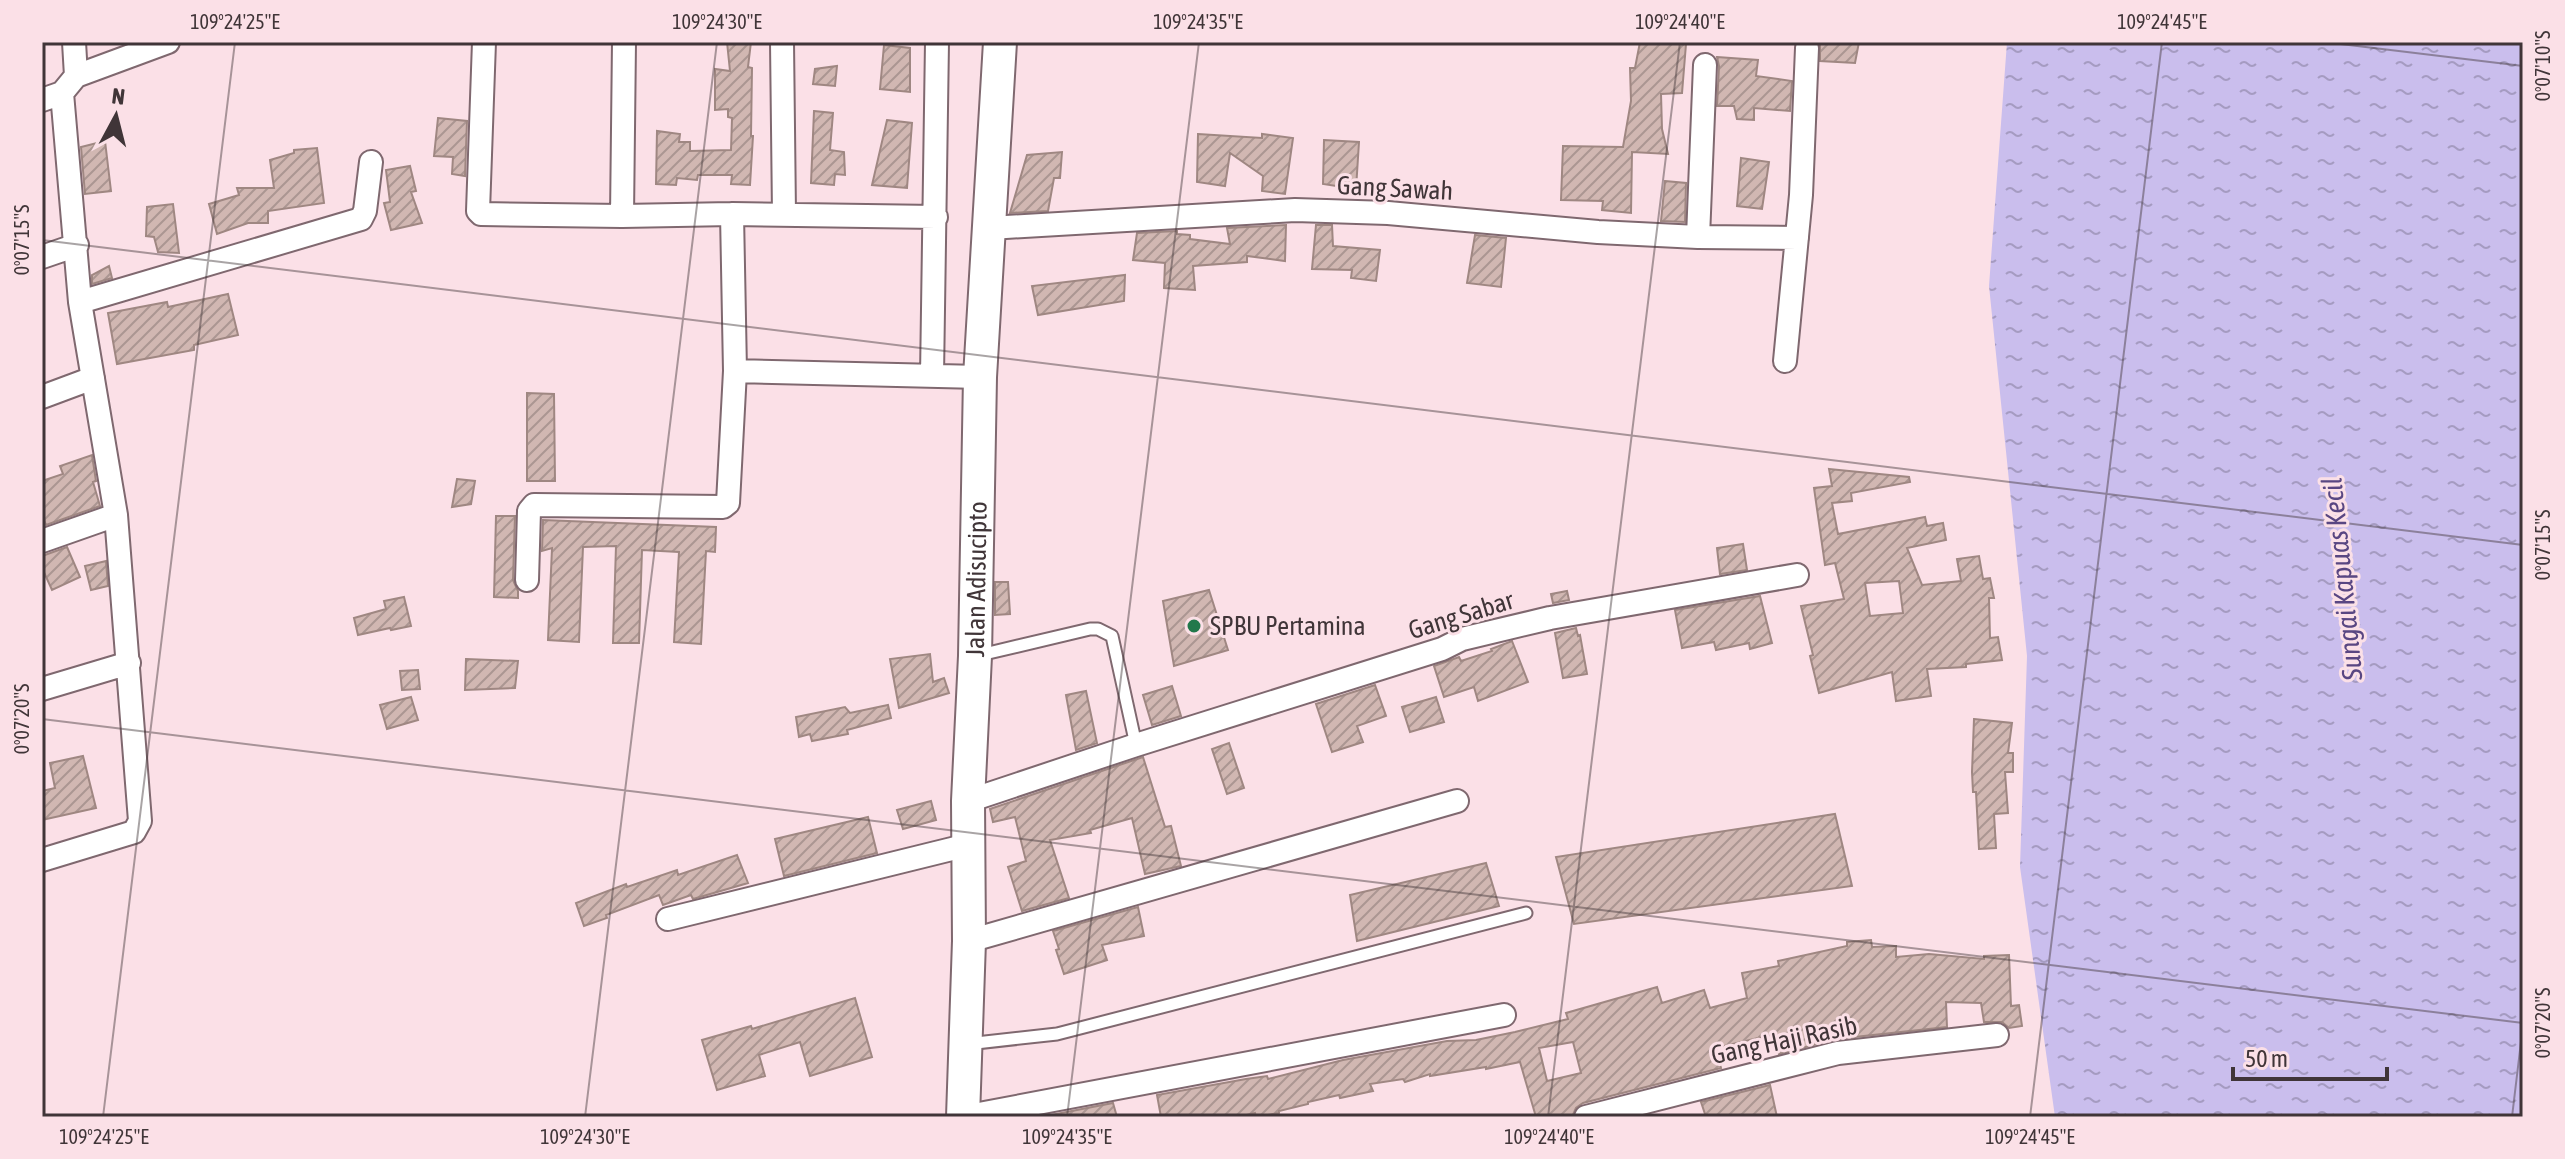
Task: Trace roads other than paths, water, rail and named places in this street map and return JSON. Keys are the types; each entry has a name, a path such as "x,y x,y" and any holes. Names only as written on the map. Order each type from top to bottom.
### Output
{"main road":[{"name":"Jalan Adisucipto","path":"963,1117 980,377 1000,42"}],"street":[{"path":"74,42 76,76"},
{"path":"42,860 137,830 140,814 116,515 80,302 77,245 52,96 76,76 168,42"},
{"path":"484,42 478,211 485,216 784,214 936,217"},
{"path":"622,216 624,42"},
{"path":"782,42 784,214"},
{"path":"932,376 937,42"},
{"path":"1785,361 1801,195 1807,48"},
{"path":"1698,237 1705,65"},
{"path":"80,302 361,219 365,211 371,162"},
{"name":"Gang Sawah","path":"990,228 1167,220 1295,210 1388,213 1598,232 1797,238"},
{"path":"527,580 529,511 534,505 723,507 728,503 735,371 732,214"},
{"path":"42,257 77,245"},
{"path":"735,371 980,377"},
{"path":"42,397 93,378"},
{"path":"42,541 116,515"},
{"name":"Gang Sabar","path":"968,801 1442,649 1462,639 1550,618 1797,575"},
{"path":"42,689 129,663"},
{"path":"969,941 1457,801"},
{"path":"668,919 968,845"},
{"path":"963,1117 1504,1015"},
{"name":"Gang Haji Rasib","path":"1586,1117 1838,1053 1997,1035"}],"lane":[{"path":"975,656 1090,629 1107,632 1112,636 1136,745"},
{"path":"964,1044 1057,1034 1526,913"}],"water":[{"name":"Sungai Kapuas Kecil","path":"2007,42 2523,42 2523,1117 2055,1117 2020,867 2027,656 1989,286"}],"place":[{"name":"SPBU Pertamina","path":"1194,626"}]}
